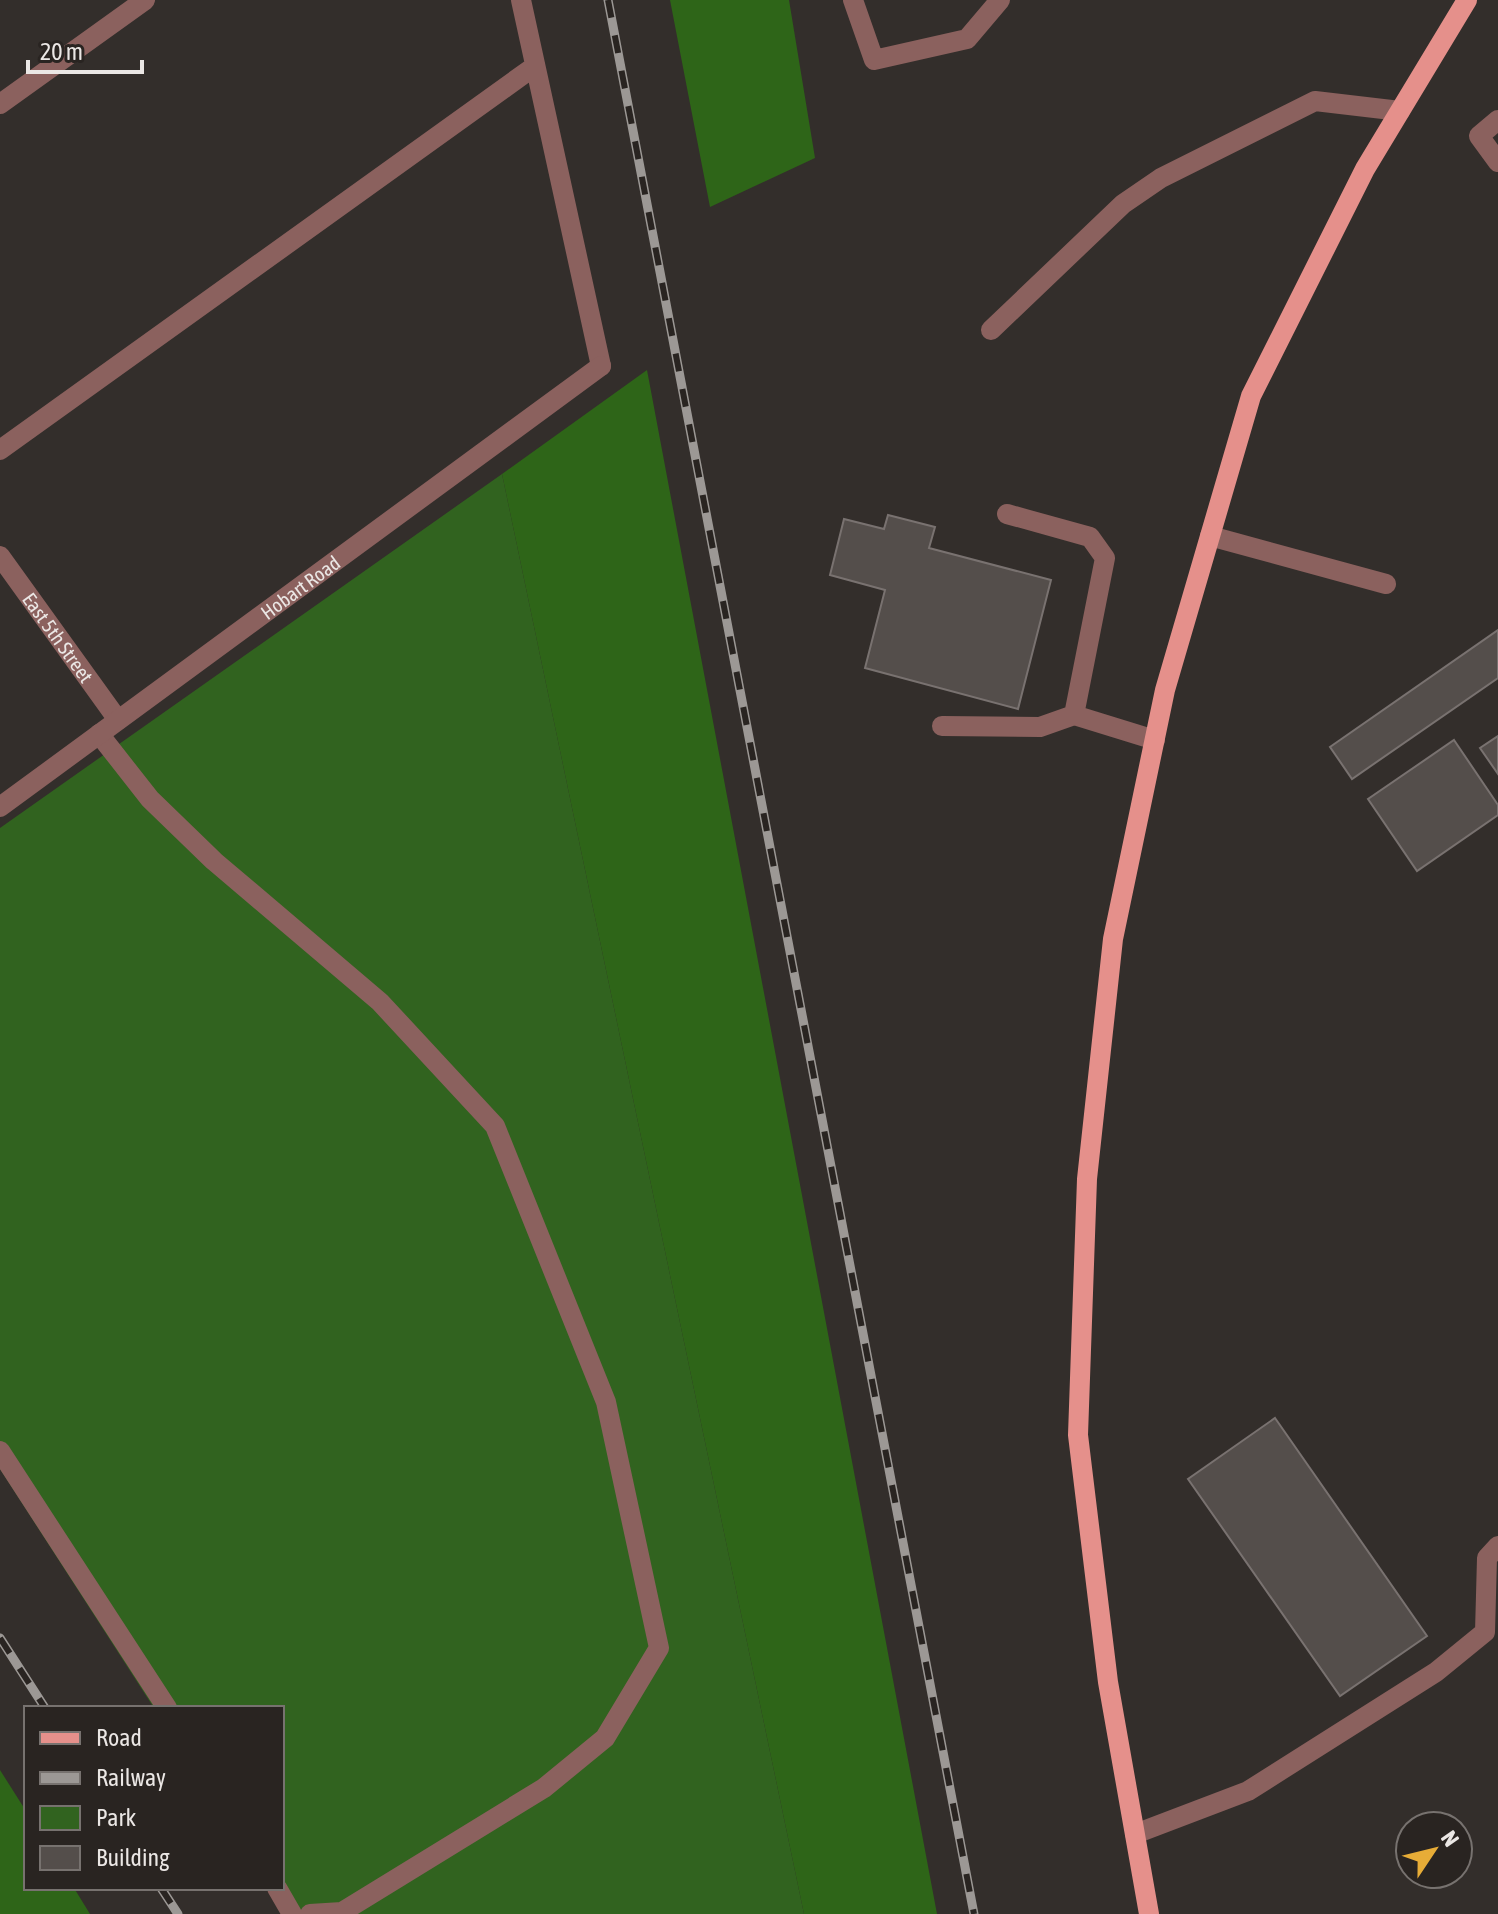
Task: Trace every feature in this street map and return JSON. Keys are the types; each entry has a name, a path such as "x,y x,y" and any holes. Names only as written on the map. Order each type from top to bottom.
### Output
{"main road":[{"path":"1149,1914 1108,1682 1078,1435 1087,1179 1112,954 1165,690 1251,396 1365,169 1467,0"}],"street":[{"path":"0,104 145,0"},
{"path":"0,450 535,66 521,0"},
{"path":"853,0 874,60 967,39 1000,0"},
{"name":"Hobart Road","path":"0,807 601,366 535,66"},
{"path":"991,330 1123,204 1161,178 1315,101 1400,111"},
{"path":"1498,120 1479,136 1498,162"},
{"path":"1007,514 1090,537 1105,558 1074,715"},
{"path":"1210,536 1386,584"},
{"name":"East 5th Street","path":"0,556 118,720"},
{"path":"942,726 1040,727 1074,715 1155,740"},
{"path":"99,734 150,799 214,861 380,1002 495,1126 606,1402 659,1648 605,1738 544,1788 342,1912 310,1914"},
{"path":"0,1451 166,1706"},
{"path":"1135,1834 1248,1791 1436,1672 1485,1632 1487,1558 1498,1546"},
{"path":"278,1890 292,1914"}],"green space":[{"path":"670,0 789,0 815,158 710,207"},
{"path":"647,370 937,1914 804,1914 502,474"},
{"path":"502,474 804,1914 287,1914 282,1890 284,1706 153,1706 0,1469 0,828"},
{"path":"0,1770 24,1808 24,1890 75,1890 90,1914 0,1914"}],"building":[{"path":"888,515 935,527 929,548 1051,580 1018,709 865,668 885,590 830,575 844,519 884,529"},
{"path":"1498,630 1498,678 1352,779 1330,747"},
{"path":"1498,736 1498,774 1480,748"},
{"path":"1454,740 1498,805 1498,815 1417,871 1368,799"},
{"path":"1275,1418 1427,1636 1340,1696 1188,1479"}],"railway":[{"path":"608,0 974,1914"},
{"path":"0,1638 44,1706"},
{"path":"162,1890 178,1914"}]}
